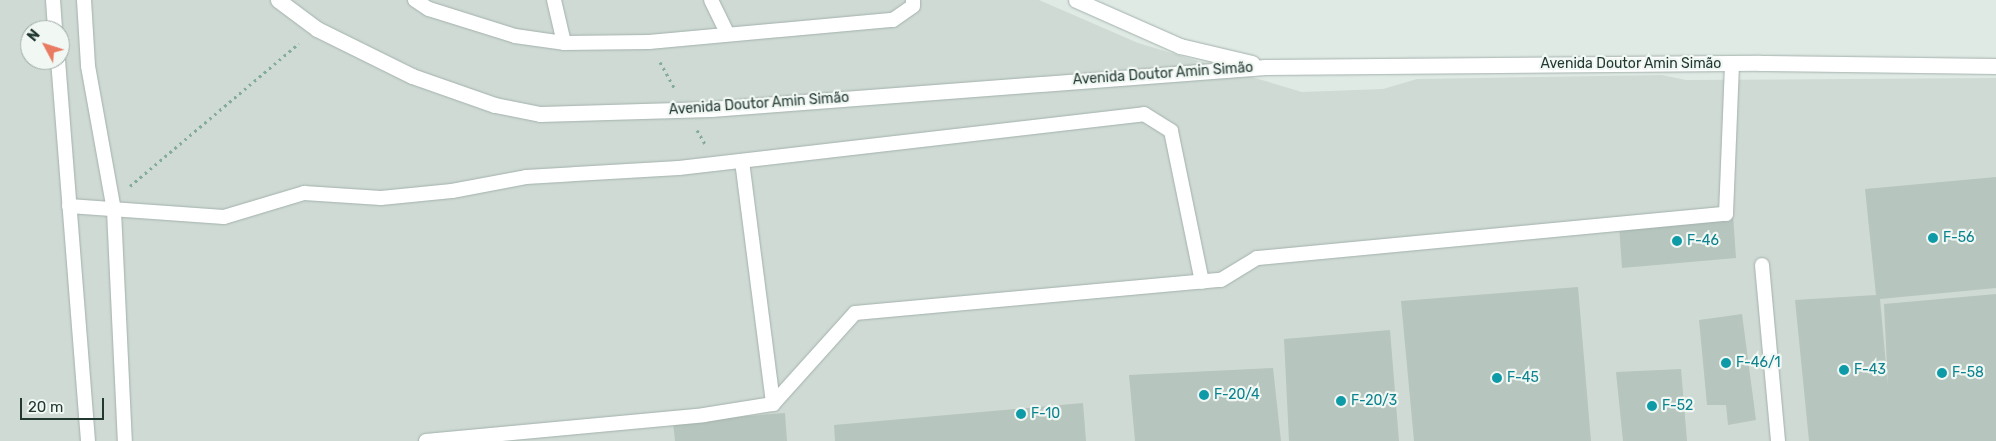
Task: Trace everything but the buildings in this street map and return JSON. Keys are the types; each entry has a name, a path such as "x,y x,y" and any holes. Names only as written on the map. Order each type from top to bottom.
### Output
{"street":[{"name":"Avenida Doutor Amin Simão","path":"278,0 317,28 412,76 495,105 540,114 711,108 1265,67 1732,63 1996,66"},
{"name":"Avenida Doutor Amin Simão","path":"1076,0 1180,46 1265,67"}],"lane":[{"path":"53,0 54,20"},
{"path":"84,0 88,66 113,207 125,441"},
{"path":"415,0 429,9 515,36 564,43 649,42 727,33 893,20 913,6 913,0"},
{"path":"554,0 564,43"},
{"path":"711,0 727,33"},
{"path":"426,441 704,415 773,404 856,313 1221,280 1257,258 1726,214 1732,63"},
{"path":"59,70 88,441"},
{"path":"69,206 113,207 224,217 304,193 381,198 452,191 526,177 603,175 742,161 1144,114 1171,131 1202,282"},
{"path":"742,161 773,404"},
{"path":"1762,265 1778,441"}],"path":[{"path":"113,207 144,171 317,28"}],"shaded area":[{"path":"0,0 1039,0 1138,43 1302,92 1383,89 1417,79 1662,75 1686,80 1996,78 1996,441 0,441"}],"place":[{"name":"F-56","path":"1933,238"},
{"name":"F-46","path":"1677,241"},
{"name":"F-46/1","path":"1726,363"},
{"name":"F-43","path":"1844,370"},
{"name":"F-58","path":"1942,373"},
{"name":"F-45","path":"1497,378"},
{"name":"F-20/4","path":"1204,395"},
{"name":"F-20/3","path":"1341,401"},
{"name":"F-52","path":"1652,406"},
{"name":"F-10","path":"1021,414"}]}
